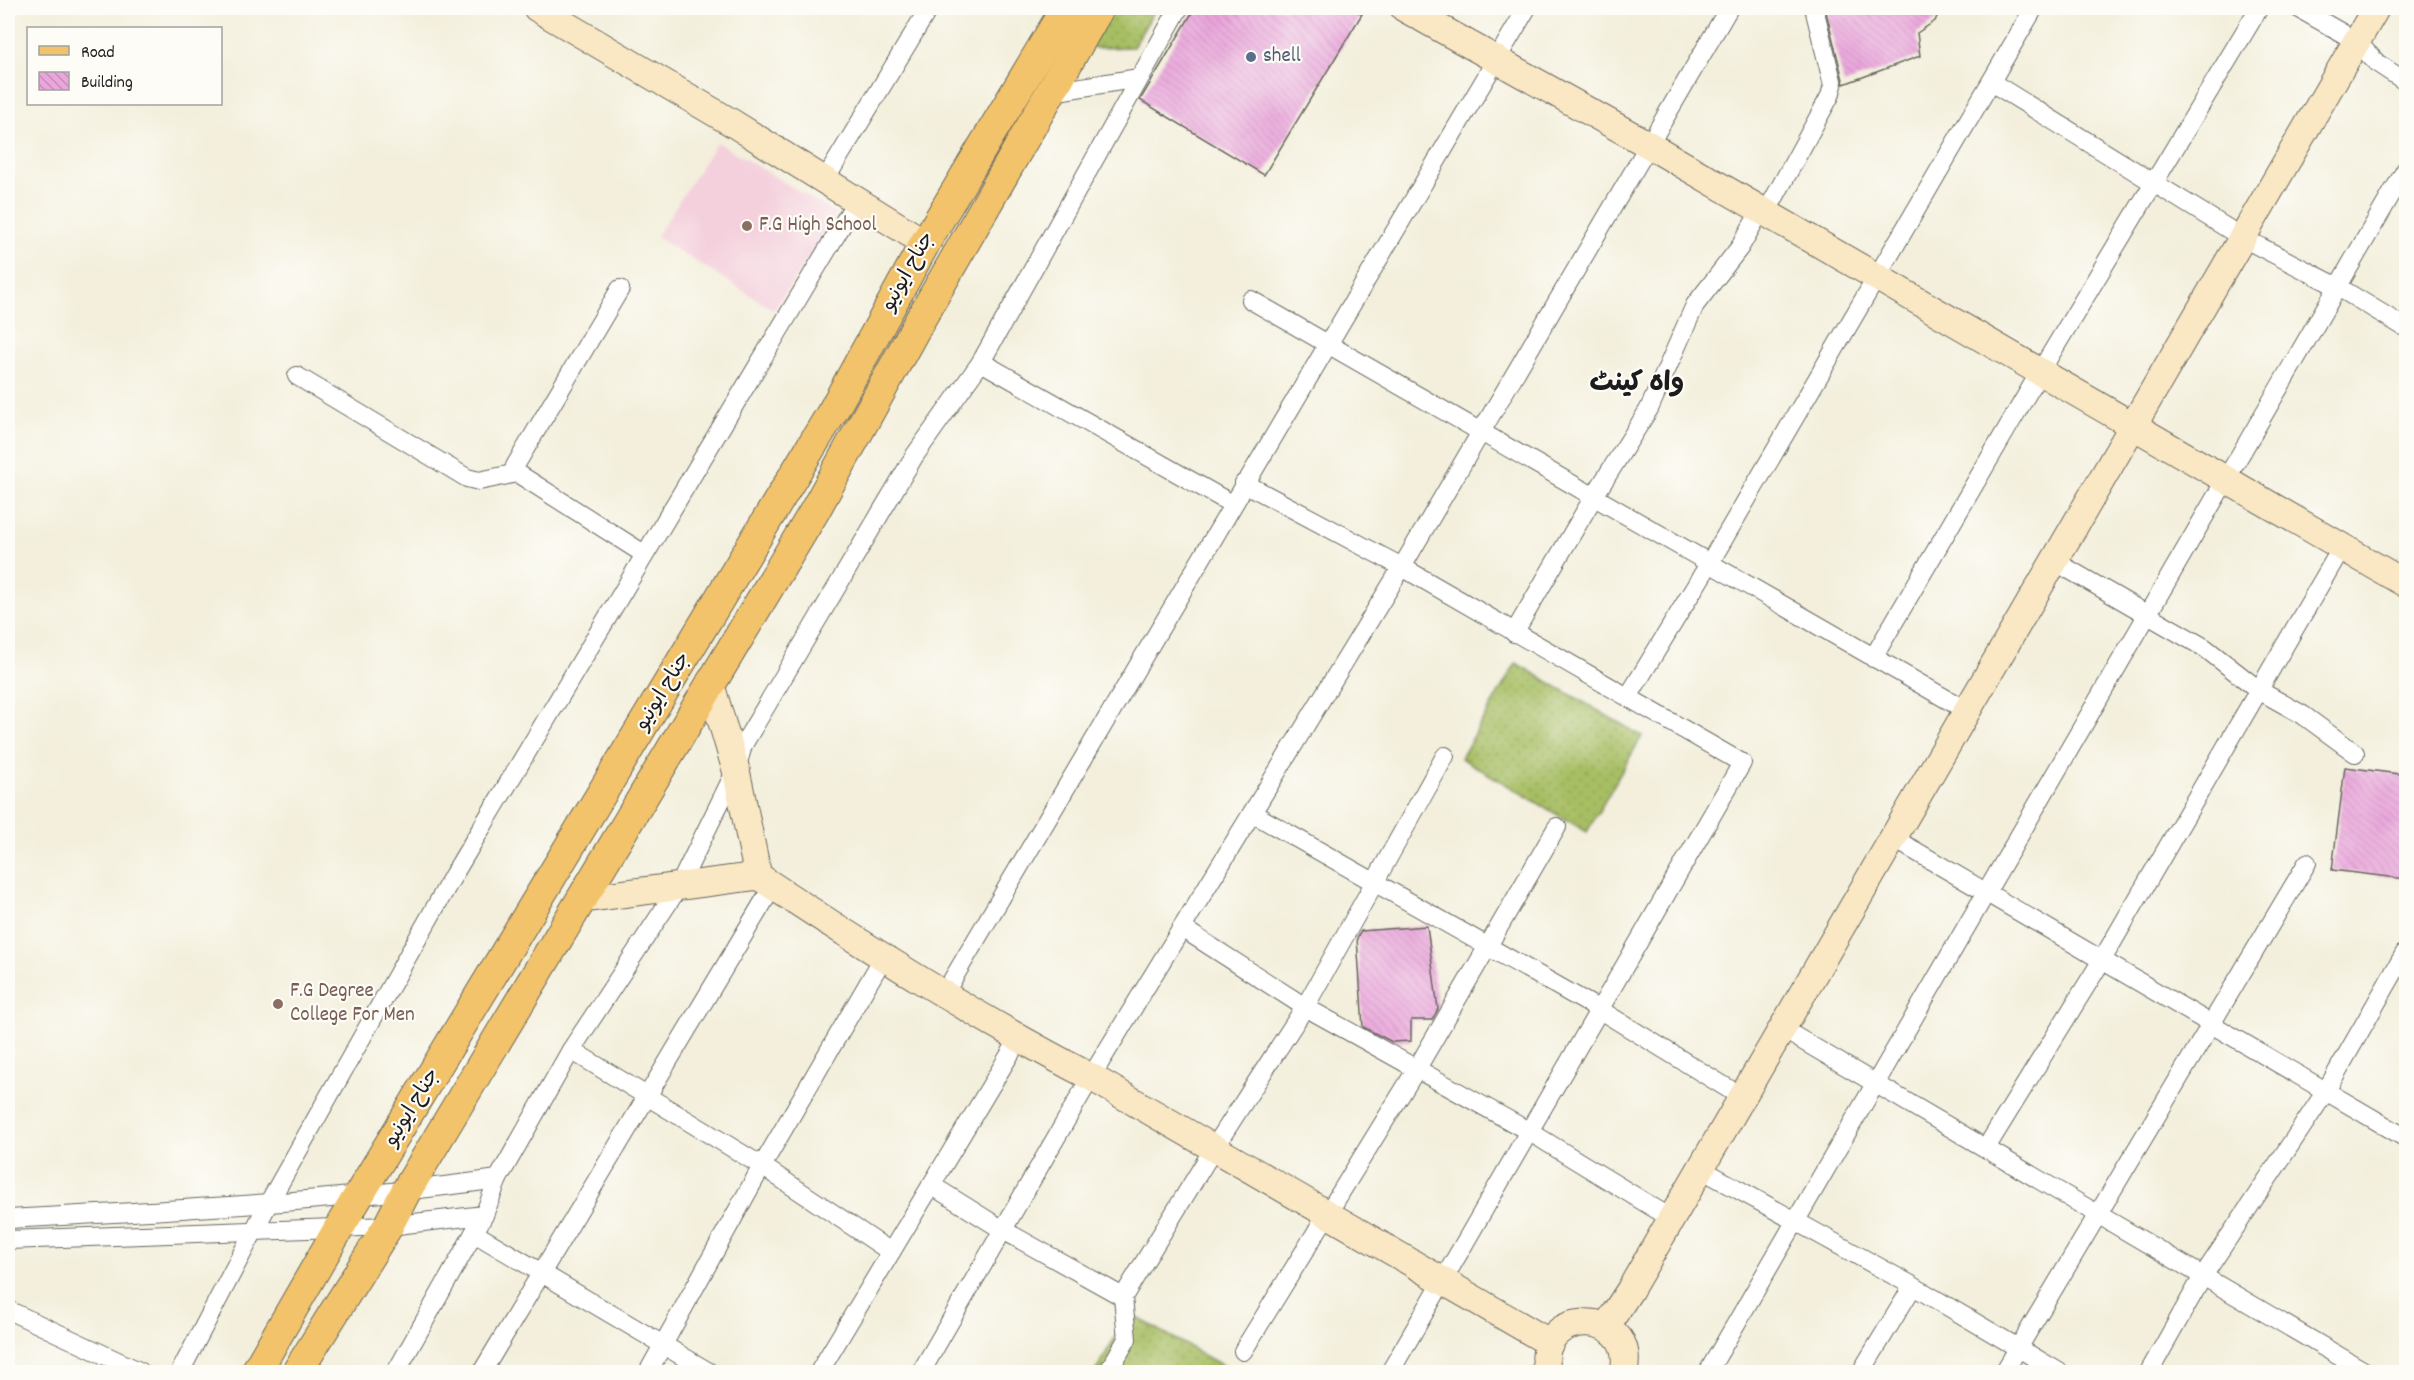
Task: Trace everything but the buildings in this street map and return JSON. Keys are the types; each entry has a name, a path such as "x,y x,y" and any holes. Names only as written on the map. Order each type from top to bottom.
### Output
{"main road":[{"name":"جناح ایونیو","path":"256,1372 339,1228 828,419 925,243 1066,8"},
{"name":"جناح ایونیو","path":"297,1372 388,1226 405,1192 813,512 1099,8"}],"street":[{"path":"825,180 929,8"},
{"path":"396,1372 484,1215 498,1179 571,1050 678,888 736,770 743,745 915,454 981,362 1179,8"},
{"path":"1404,8 1649,145 2406,584"},
{"path":"944,994 1326,344 1527,8"},
{"path":"921,1372 1091,1077 1402,567 1478,433 1729,8"},
{"path":"1514,633 1593,498 1649,410 1695,305 1740,247 1763,212 1830,96 1833,85 1814,8"},
{"path":"1629,697 2034,8"},
{"path":"1873,658 2040,372 2259,8"},
{"path":"2298,8 2356,41 2377,63 2406,82"},
{"path":"1606,1327 1672,1219 1781,1028 1969,712 2376,8"},
{"path":"549,10 925,243"},
{"path":"1051,92 1139,78"},
{"path":"1991,82 2243,238 2338,287 2406,328"},
{"path":"1708,1372 2406,169"},
{"path":"180,1372 268,1204 454,874 857,200"},
{"path":"620,290 515,466 517,473 644,554"},
{"path":"1251,300 1478,433 1969,712"},
{"path":"981,362 1232,504"},
{"path":"297,376 467,478 479,481 517,473"},
{"path":"1244,483 1402,567 1742,763 1390,1372"},
{"path":"1986,1148 2102,960 2342,546"},
{"path":"2056,562 2148,613 2205,648 2260,691 2303,715 2355,753"},
{"path":"483,1372 647,1098 766,881 710,682"},
{"path":"1108,1372 1127,1339 1123,1297 1214,1148 1305,1007 1445,756"},
{"path":"1252,813 1600,1010 1742,1097"},
{"path":"1243,1351 1416,1070 1557,827"},
{"path":"1893,838 2406,1138"},
{"path":"2004,1372 2307,863"},
{"path":"582,899 766,881 883,958 1019,1039 1091,1077 1550,1343"},
{"path":"1182,928 1305,1007 1530,1132 1672,1219"},
{"path":"2148,1372 2203,1276 2326,1091 2406,951"},
{"path":"648,1372 762,1166 883,958"},
{"path":"1781,1028 2366,1372"},
{"path":"819,1372 1019,1039"},
{"path":"571,1050 762,1166 891,1252"},
{"path":"1701,1169 1913,1286 2059,1372"},
{"path":"8,1219 268,1204 405,1192 498,1179"},
{"path":"931,1185 1004,1230 1123,1297"},
{"path":"8,1240 388,1226 484,1215"},
{"path":"474,1233 709,1372"},
{"path":"1861,1372 1913,1286"},
{"path":"8,1310 141,1372"},
{"path":"1548,1372 1545,1363 1550,1343 1557,1334 1575,1323 1596,1323 1606,1327 1623,1346 1626,1358 1624,1372"}],"shaded area":[{"name":"F.G High School","path":"717,142 837,214 774,310 656,237"}],"green space":[{"path":"1110,8 1156,8 1133,47 1095,48 1088,44"},
{"path":"1516,663 1642,736 1587,832 1461,758"},
{"path":"1129,1313 1234,1372 1095,1372"}],"place":[{"name":"shell","path":"1251,57"},
{"name":"F.G High School","path":"747,226"},
{"name":"F.G Degree College For Men","path":"278,1004"}],"district":[{"name":"واہ کینٹ","path":"1637,384"}]}
